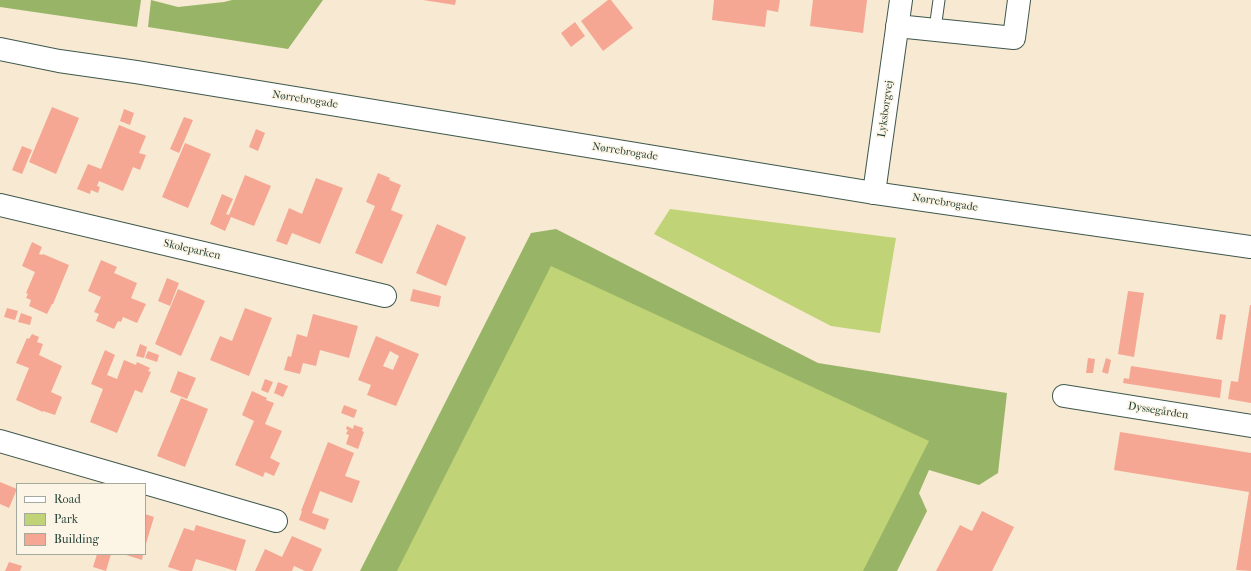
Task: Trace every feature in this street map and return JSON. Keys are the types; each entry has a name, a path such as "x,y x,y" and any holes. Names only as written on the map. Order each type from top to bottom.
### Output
{"street":[{"name":"Lyksborgvej","path":"874,193 901,0"},
{"path":"897,26 1014,38 1019,0"},
{"name":"Nørrebrogade","path":"0,49 59,61 136,72 874,193 1251,247"},
{"name":"Skoleparken","path":"0,205 385,296"},
{"name":"Dyssegården","path":"1064,396 1251,426"},
{"path":"0,441 145,483"},
{"path":"146,483 276,521"}],"lane":[{"path":"935,29 939,0"}],"green space":[{"path":"0,0 141,0 137,27 0,7"},
{"path":"151,0 178,7 232,0 323,0 288,49 148,27"},
{"path":"670,209 896,238 880,333 831,326 654,234"},
{"path":"556,229 818,363 1007,393 998,473 979,485 929,470 919,493 927,511 897,571 863,571 929,441 551,266 397,571 360,571 531,233"},
{"path":"531,240 938,434 866,571 370,571"}],"building":[{"path":"423,0 456,0 455,5"},
{"path":"608,0 611,0 633,28 603,51 581,21"},
{"path":"714,0 780,0 778,12 767,10 765,27 712,20"},
{"path":"813,0 867,0 863,33 810,26"},
{"path":"575,22 585,36 571,47 561,33"},
{"path":"52,107 79,118 56,174 29,162"},
{"path":"124,109 134,113 130,125 120,121"},
{"path":"184,117 193,120 179,153 170,149"},
{"path":"119,125 146,136 139,153 146,155 140,170 133,167 123,191 99,181 97,186 100,187 98,193 91,190 90,194 77,189 88,164 101,169"},
{"path":"256,129 265,133 258,151 249,147"},
{"path":"185,143 211,154 188,208 162,197"},
{"path":"22,146 32,150 22,174 12,170"},
{"path":"378,173 401,185 391,210 403,215 382,264 355,253 375,206 366,202"},
{"path":"245,175 271,186 254,226 231,217 225,231 210,224 222,194 233,199 226,214 229,215"},
{"path":"316,178 343,188 320,244 292,233 287,245 276,241 289,208 302,214"},
{"path":"437,224 466,237 446,286 416,273"},
{"path":"32,242 42,247 39,254 43,254 69,265 53,304 47,314 29,306 31,300 26,298 28,294 26,293 35,272 22,266"},
{"path":"101,260 117,267 114,273 137,283 131,298 146,304 137,323 123,317 121,322 118,321 114,329 96,321 99,314 94,312 101,297 88,291"},
{"path":"167,278 179,283 170,306 158,301"},
{"path":"178,289 205,301 181,356 155,344"},
{"path":"413,289 441,296 439,307 410,301"},
{"path":"1128,291 1144,293 1134,357 1118,354"},
{"path":"1250,305 1251,403 1228,399 1231,381 1238,382"},
{"path":"7,308 18,311 15,320 4,317"},
{"path":"245,308 272,318 249,376 210,360 220,336 232,341"},
{"path":"21,313 32,317 30,325 18,322"},
{"path":"313,314 358,326 349,358 320,350 316,366 303,363 300,374 284,370 288,356 291,357 297,334 307,337"},
{"path":"1220,314 1226,315 1222,340 1216,339"},
{"path":"32,334 39,337 37,342 43,344 39,355 62,366 51,392 62,397 55,415 43,412 16,400 29,368 16,363 27,338 29,339"},
{"path":"376,336 419,354 396,406 367,395 371,385 358,380","holes":["390,351 399,356 393,370 383,366"]},
{"path":"140,344 147,347 144,358 136,356"},
{"path":"105,350 115,355 107,375 117,379 124,360 136,365 137,362 150,368 148,371 151,372 142,393 135,390 117,433 90,422 103,389 91,384"},
{"path":"148,351 159,355 157,362 145,358"},
{"path":"1088,358 1095,359 1093,373 1086,373"},
{"path":"1106,358 1111,360 1108,374 1102,372"},
{"path":"1131,366 1222,380 1220,398 1123,383 1124,378 1129,379"},
{"path":"178,371 196,378 187,399 170,392"},
{"path":"265,379 273,382 268,393 261,390"},
{"path":"278,382 288,386 283,397 274,393"},
{"path":"252,391 274,403 265,424 282,431 270,458 280,463 274,476 265,472 263,477 235,465 254,421 242,415"},
{"path":"181,398 208,409 185,467 157,456"},
{"path":"344,405 357,410 354,418 341,413"},
{"path":"354,425 363,428 362,431 364,432 358,449 346,444 349,435 346,434 348,430 346,429 347,426 353,429"},
{"path":"1120,432 1251,453 1251,571 1236,570 1249,492 1114,470"},
{"path":"328,442 354,453 345,476 360,481 352,503 320,491 312,513 329,519 325,530 299,520 301,511"},
{"path":"0,482 16,489 9,508 0,504"},
{"path":"982,511 1014,527 992,571 936,571 960,525 972,531"},
{"path":"146,514 154,517 146,544"},
{"path":"196,525 246,540 236,571 196,559 192,571 181,571 168,567 184,528 194,531"},
{"path":"292,536 322,549 312,571 305,571 294,566 292,571 255,571 265,549 282,557"},
{"path":"97,555 111,555 106,571 93,567"},
{"path":"126,555 143,555 142,560"},
{"path":"9,562 22,566 20,571 5,571"}]}
